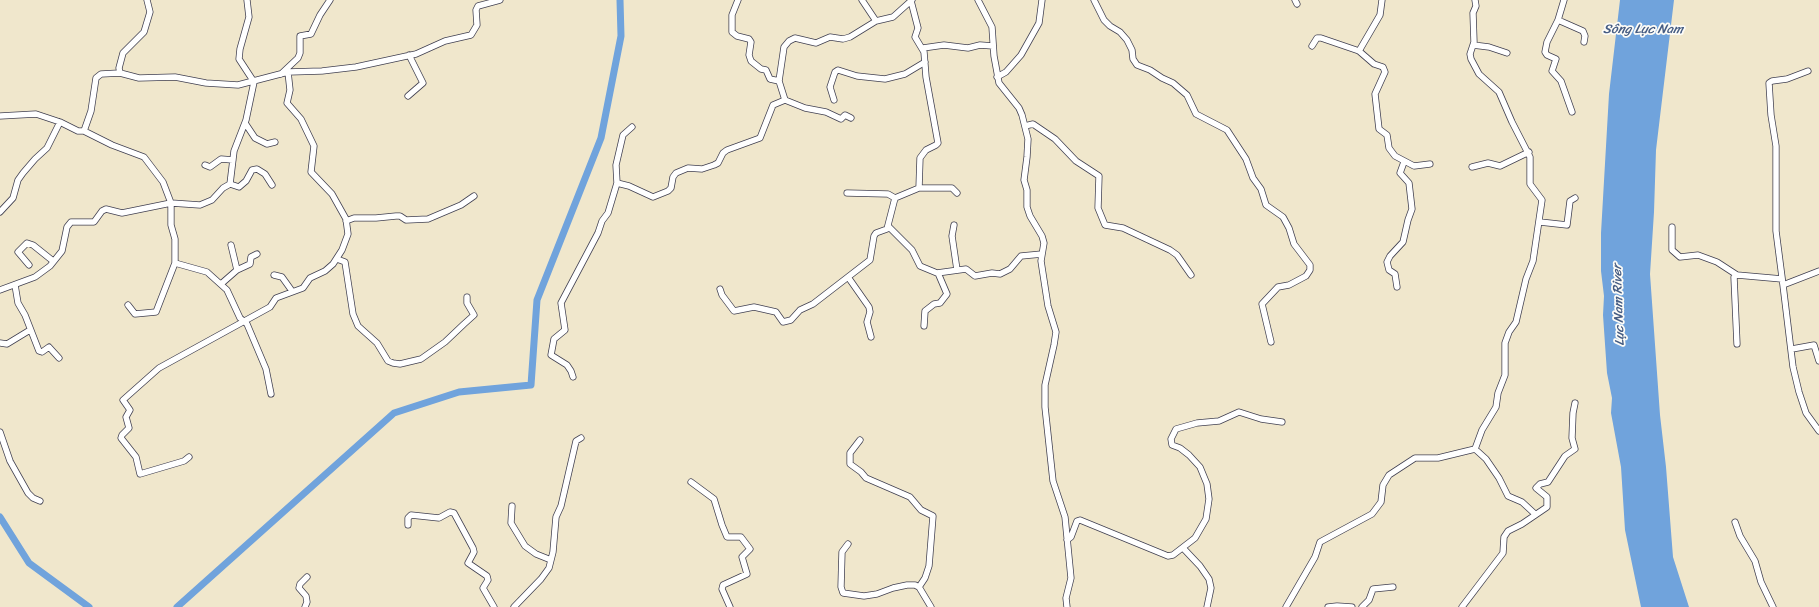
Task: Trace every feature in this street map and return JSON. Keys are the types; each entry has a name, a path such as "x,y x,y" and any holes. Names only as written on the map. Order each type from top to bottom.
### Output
{"street":[{"path":"120,73 123,53 144,32 150,12 146,0"},
{"path":"230,184 238,138 245,123 254,82 239,59 240,49 249,18 247,0"},
{"path":"281,74 298,58 300,53 300,36 311,34 320,15 330,0"},
{"path":"84,132 91,111 97,76 101,74 120,73 139,78 176,77 238,85 288,72 350,68 420,52 443,42 470,35 477,25 476,10 478,6 500,0"},
{"path":"738,0 732,15 732,32 737,36 748,38 751,42 749,55 750,61 761,69 766,70 770,79 779,81"},
{"path":"862,0 876,21"},
{"path":"978,0 991,24 997,77 1002,87 1021,111 1028,140 1028,157 1024,180 1027,190 1027,207 1030,216 1044,240 1041,261 1048,306 1056,332 1045,385 1047,430 1053,480 1065,517 1071,578 1066,598 1067,607"},
{"path":"997,77 1006,72 1021,55 1040,19 1042,0"},
{"path":"1094,0 1104,20 1120,32 1127,40 1132,50 1133,59 1137,65 1150,70 1173,83 1187,95 1196,114 1227,130 1248,163 1253,178 1261,189 1266,205 1283,217 1289,228 1294,244 1310,265 1310,270 1306,276 1289,285 1278,287 1262,304 1271,342"},
{"path":"1359,51 1380,15 1382,0"},
{"path":"1474,449 1482,430 1497,404 1498,393 1505,375 1505,343 1519,314 1526,279 1533,262 1542,200 1530,184 1532,167 1528,152 1512,122 1499,92 1479,74 1472,63 1470,54 1473,44 1473,13 1476,6 1475,0"},
{"path":"1564,0 1558,20 1547,42 1545,52 1547,55 1556,59 1552,71 1560,79 1572,112"},
{"path":"785,100 779,81 782,64 782,52 786,44 792,38 798,38 814,43 830,36 846,39 876,21 893,17 912,1 918,28 915,37 923,48 926,77 938,143 926,150 920,158 919,188"},
{"path":"1558,20 1583,31 1585,36 1584,42"},
{"path":"1312,46 1319,37 1359,51 1385,70 1375,94 1379,128 1387,135 1391,151 1404,162 1414,166 1430,164"},
{"path":"1473,44 1507,53"},
{"path":"923,48 944,45 968,48 980,45 994,46"},
{"path":"408,96 422,83 409,55"},
{"path":"834,100 830,87 835,72 838,70 857,76 885,79 905,74 925,62"},
{"path":"1808,71 1788,79 1772,81 1769,83 1771,115 1776,146 1776,231 1792,349 1793,367 1798,392 1806,413 1819,431"},
{"path":"189,457 184,461 140,474 136,457 121,438 129,428 126,417 130,410 123,400 155,371 240,324 243,320 270,307 276,298 303,288 310,278 325,271 337,259 348,234 346,221 332,194 311,172 313,143 301,119 287,103 290,90 288,72"},
{"path":"617,183 629,186 653,196 668,191 671,188 673,177 676,173 688,168 702,169 714,165 718,163 723,153 727,150 760,138 773,105 785,100 805,108 826,112 841,119 845,115 851,118"},
{"path":"0,116 34,114 60,122 75,130 84,132 112,145 144,157 165,184 171,203 171,225 175,238 175,263 156,312 135,314 128,305"},
{"path":"0,212 13,198 18,180 23,173 47,148 60,122"},
{"path":"245,123 255,138 267,144 275,142"},
{"path":"1025,126 1033,124 1055,139 1076,161 1099,176 1098,208 1105,225 1123,228 1170,250 1177,255 1191,275"},
{"path":"573,376 567,365 551,355 554,339 556,336 564,333 565,330 561,303 598,233 602,221 608,213 617,183 616,165 623,136 632,127"},
{"path":"1472,167 1488,163 1500,166 1528,152"},
{"path":"206,165 210,167 221,159 233,160"},
{"path":"1397,287 1396,274 1389,270 1387,262 1390,256 1403,242 1412,209 1410,183 1400,173 1404,162"},
{"path":"0,290 35,277 48,267 62,251 67,228 71,222 94,222 102,211 106,209 122,213 145,207 171,203 197,205 204,204 212,200 223,188 230,184 239,187 246,181 252,170 257,169 265,174 272,185"},
{"path":"895,198 919,188 952,188 957,193"},
{"path":"847,193 888,194 895,198"},
{"path":"346,221 354,218 396,216 400,216 406,220 428,219 461,205 474,196"},
{"path":"720,289 722,295 734,311 751,307 776,312 784,322 793,319 800,310 813,304 870,260 874,236 878,232 884,231 888,226 895,198"},
{"path":"1540,222 1567,225 1570,202 1575,198"},
{"path":"954,225 952,236 957,270"},
{"path":"888,226 912,250 920,266 938,273 968,269 975,276 992,273 1000,274 1012,267 1021,256 1042,254"},
{"path":"1672,227 1672,247 1677,256 1682,258 1698,255 1717,262 1737,275 1782,282 1819,271"},
{"path":"28,265 18,252 26,243 33,245 53,261"},
{"path":"231,244 237,270"},
{"path":"221,284 237,270 250,264 250,258 257,254"},
{"path":"337,259 345,262 348,285 358,326 379,346 390,362 400,364 421,359 445,342 474,315 468,305 467,297"},
{"path":"175,263 207,272 229,293 240,318 249,328 268,373 271,394"},
{"path":"924,326 925,311 934,304 940,303 947,294 938,273"},
{"path":"274,275 282,277 292,291"},
{"path":"1737,275 1734,277 1737,344"},
{"path":"848,276 869,307 870,312 867,319 871,337"},
{"path":"15,285 18,303 39,351 42,352 49,347 59,358"},
{"path":"0,343 7,344 30,330"},
{"path":"1792,349 1814,345 1819,361"},
{"path":"1462,607 1503,554 1502,543 1505,534 1510,529 1522,524 1535,514 1544,510 1548,504 1547,497 1536,490 1536,487 1540,484 1548,482 1565,456 1575,449 1572,438 1572,413 1575,403"},
{"path":"1067,540 1071,537 1077,521 1080,520 1168,556 1173,555 1195,538 1206,519 1209,492 1203,474 1194,460 1180,448 1172,445 1171,439 1176,429 1196,423 1219,421 1239,412 1261,419 1282,422"},
{"path":"0,432 10,461 28,493 33,498 40,501"},
{"path":"514,607 547,571 551,560 556,517 561,506 576,441 581,438"},
{"path":"860,440 850,453 850,464 861,472 866,478 911,498 921,510 933,516 929,566 925,578 919,587"},
{"path":"1474,449 1486,459 1508,496 1522,502 1535,514"},
{"path":"1286,607 1315,557 1320,542 1372,514 1381,502 1383,485 1389,475 1415,458 1438,458 1474,449"},
{"path":"691,482 714,498 722,525 728,537 742,537 750,549 742,557 747,574 723,585 722,589 730,607"},
{"path":"512,506 510,523 525,546 536,554 551,560"},
{"path":"408,525 408,518 411,515 439,518 450,512 454,512 473,548 474,552 468,563 487,576 488,580 483,588 494,607"},
{"path":"1735,522 1740,536 1755,561 1761,582 1773,607"},
{"path":"848,544 842,552 841,587 843,593 864,596 878,594 912,584 919,587 931,607"},
{"path":"1183,548 1200,566 1209,579 1211,588 1207,607"},
{"path":"306,607 306,596 299,588 300,584 307,577"},
{"path":"1362,607 1369,600 1373,589 1393,587"},
{"path":"1328,607 1352,607"}],"water":[{"name":"Sông Lục Nam","path":"1620,0 1674,0 1656,150 1650,274 1660,415 1666,467 1673,557 1689,607 1641,607 1625,530 1621,467 1611,413 1612,398 1607,373 1603,315 1604,296 1601,271 1601,233 1609,94"}],"waterway":[{"path":"177,607 394,413 459,392 531,385 537,300 601,138 621,36 620,0"},
{"path":"0,517 29,563 89,607"}],"water label":[{"name":"Lục Nam River","path":"1619,305"}]}
